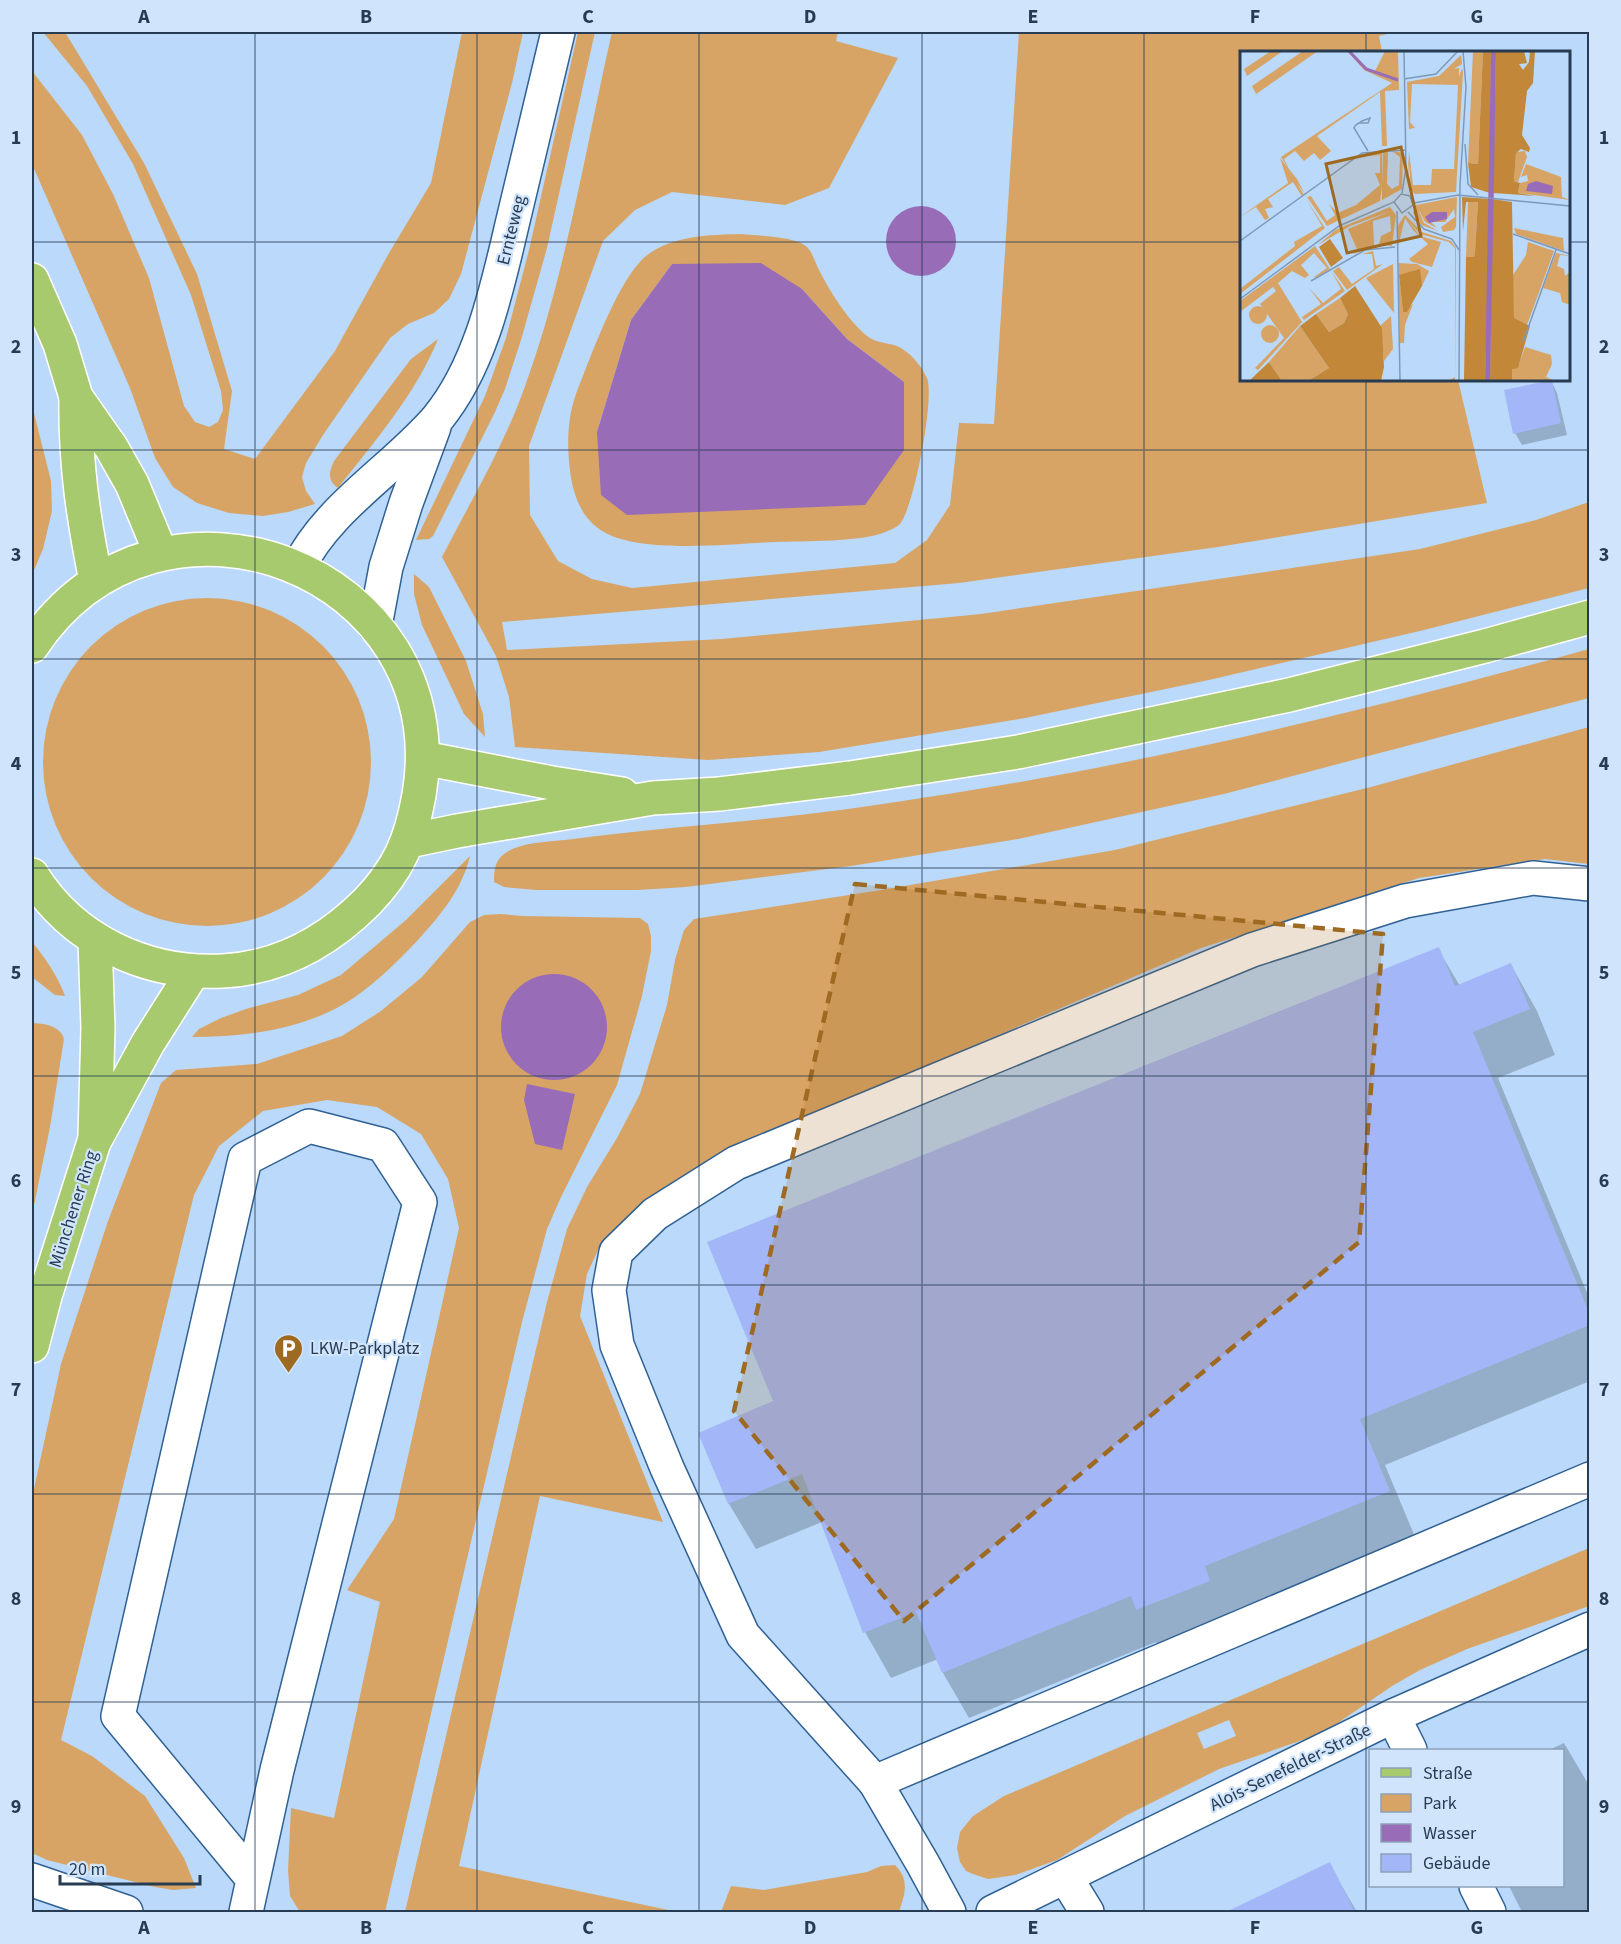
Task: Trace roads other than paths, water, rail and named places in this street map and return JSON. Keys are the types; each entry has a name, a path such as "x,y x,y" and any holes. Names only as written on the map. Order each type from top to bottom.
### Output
{"main road":[{"path":"32,280 60,344 76,397 77,467 83,516 96,581"},
{"path":"76,397 111,447 132,484 160,554"},
{"path":"32,646 56,615 96,581 140,560 182,549 207,548 253,552 298,567 324,582 342,595 375,626 392,651 410,688 420,723 423,758 417,807 409,841 396,866 379,890 355,914 324,939 296,954 260,967 193,972 164,967 135,958 96,940 78,928 52,902 32,875"},
{"path":"409,841 466,829 653,798 719,794 826,781 1018,752 1289,695 1590,617"},
{"path":"423,758 552,783 653,798"},
{"name":"Münchener Ring","path":"94,1142 98,1028 96,940"},
{"name":"Münchener Ring","path":"32,1346 52,1274 94,1142 148,1043 193,972"}],"street":[{"name":"Ernteweg","path":"298,567 327,525 437,418 462,380 484,329 500,276 558,32"},
{"name":"Ernteweg","path":"375,626 386,567 406,503 437,418"},
{"path":"949,1912 875,1782 743,1635 667,1468 617,1345 609,1290 616,1252 655,1214 736,1163 1252,950 1405,901 1533,878 1590,884"},
{"path":"246,1912 283,1747 420,1202 383,1145 309,1126 244,1159 118,1716 253,1879"},
{"path":"875,1782 1590,1479"},
{"name":"Alois-Senefelder-Straße","path":"993,1912 1393,1716 1586,1638"},
{"path":"1393,1716 1410,1749"},
{"path":"1066,1878 1087,1912"},
{"path":"32,1880 126,1912"},
{"path":"1476,1887 1489,1912"}],"water":[{"path":"914,206 928,206 941,212 950,221 956,234 954,254 946,266 928,276 914,276 901,270 892,261 886,248 886,234 892,221 901,212"},
{"path":"761,263 802,289 847,339 904,382 904,450 865,505 627,515 601,495 597,432 631,320 672,264"},
{"path":"554,974 574,978 591,990 603,1007 607,1027 603,1047 591,1064 574,1076 554,1080 534,1076 517,1064 505,1047 501,1027 505,1007 517,990 534,978"},
{"path":"527,1084 575,1094 562,1150 535,1144 524,1100"}],"place":[{"name":"LKW-Parkplatz","path":"289,1374"}]}
